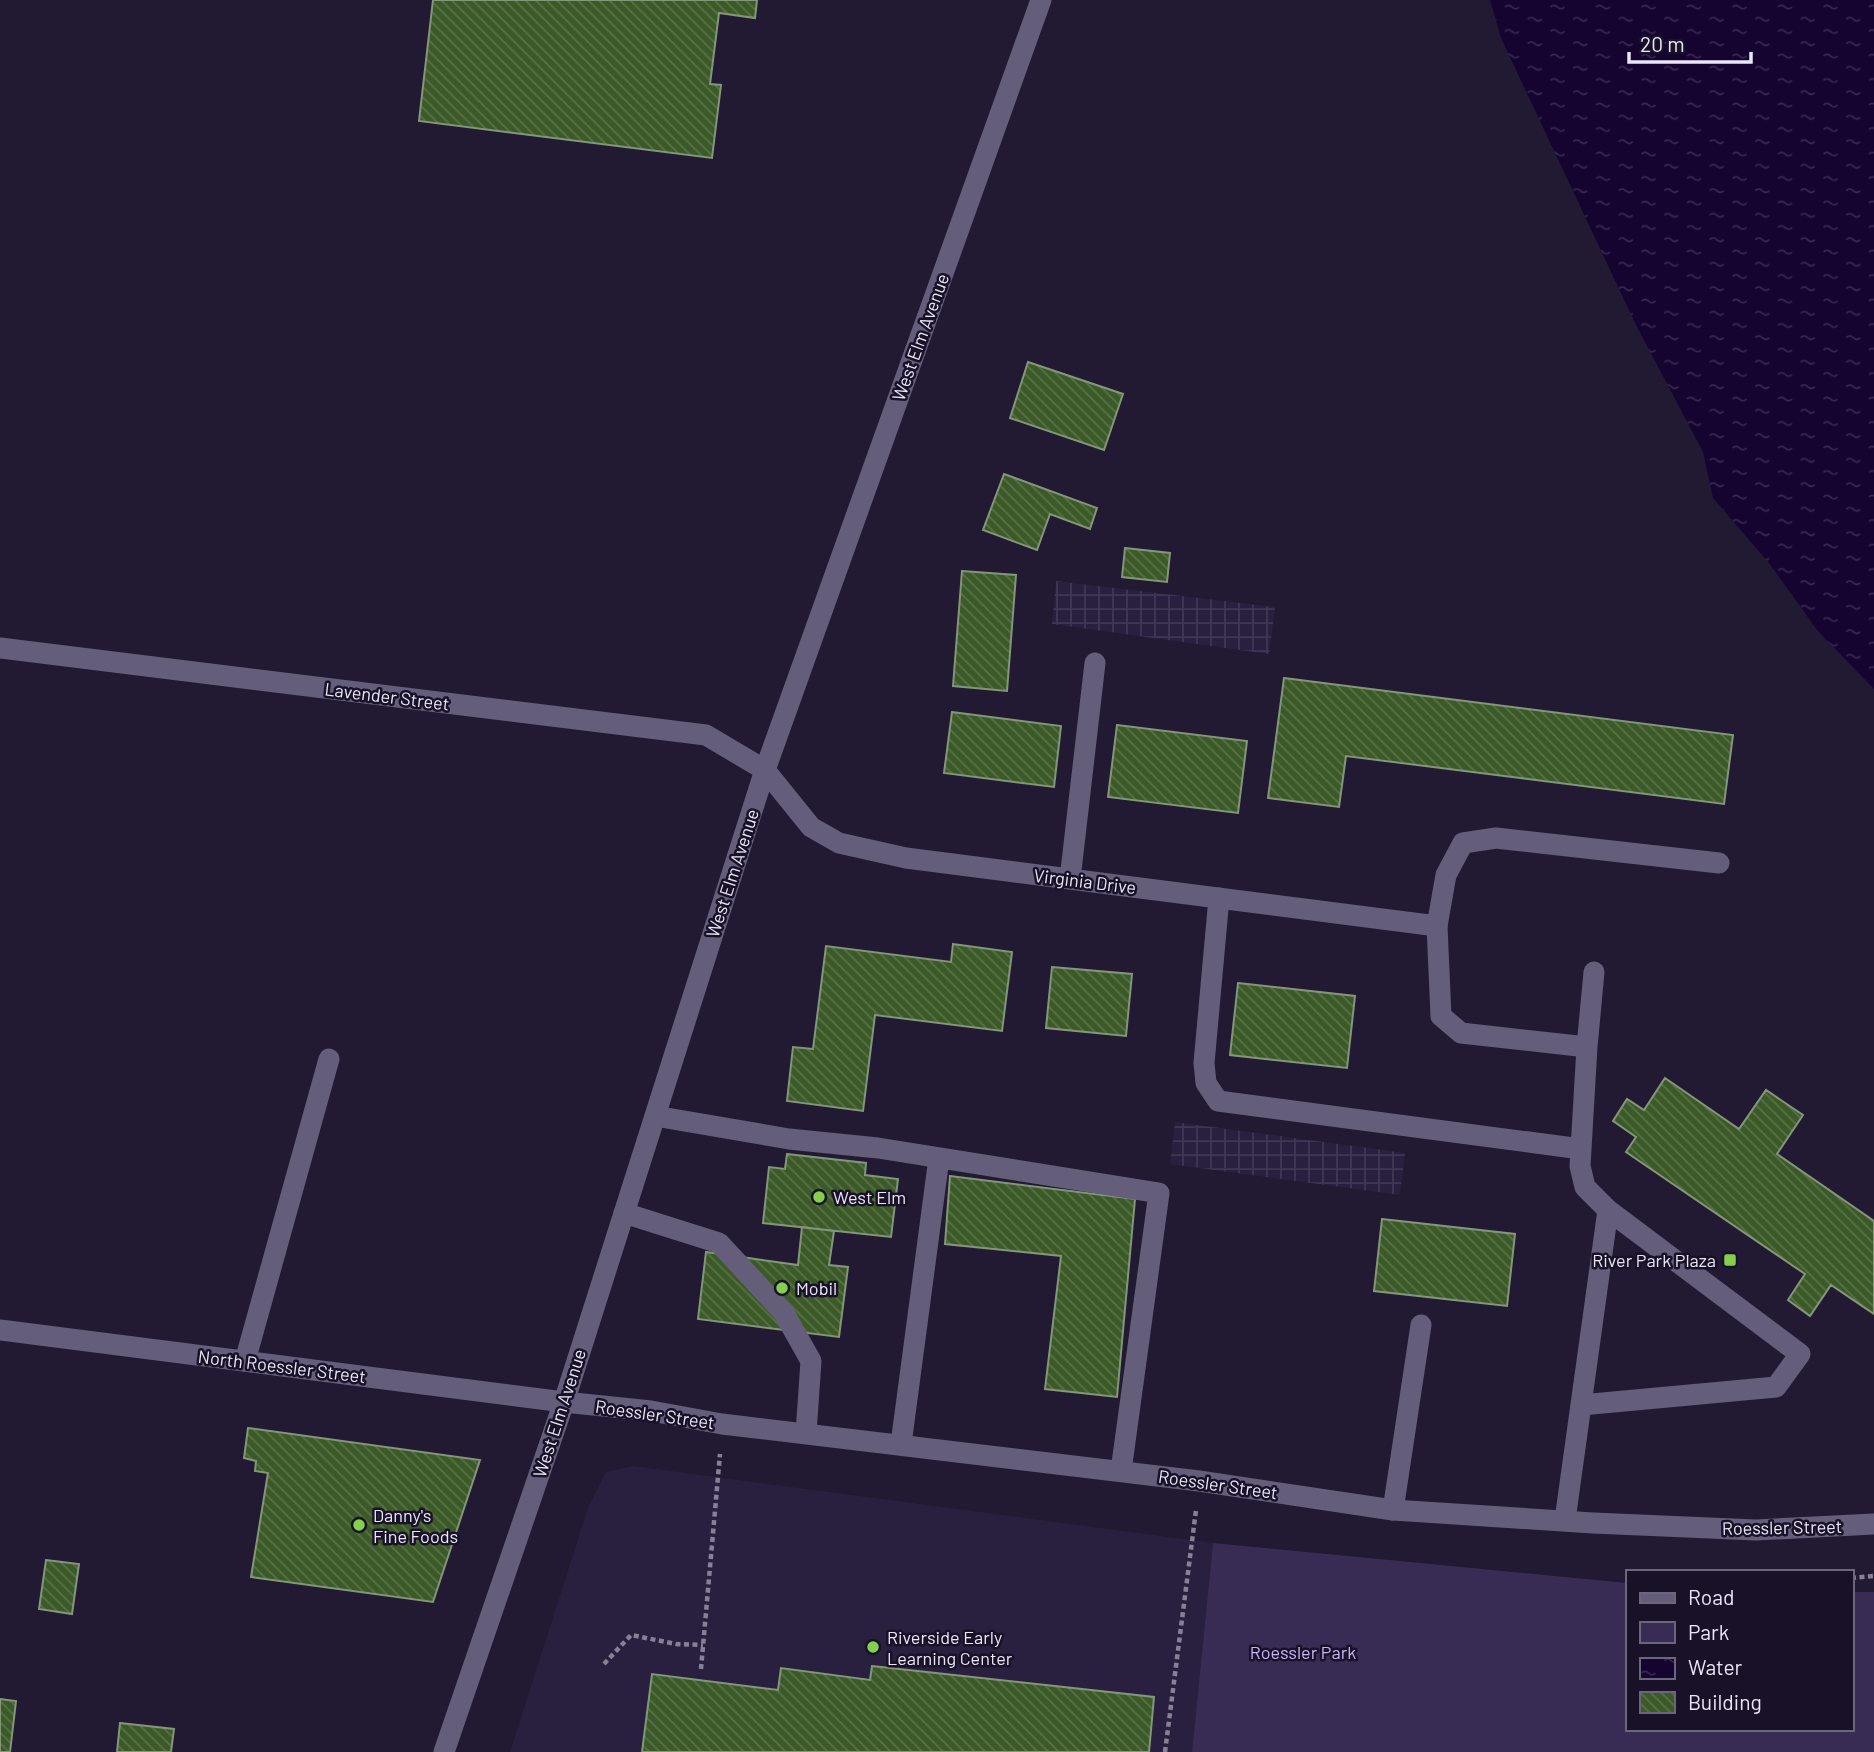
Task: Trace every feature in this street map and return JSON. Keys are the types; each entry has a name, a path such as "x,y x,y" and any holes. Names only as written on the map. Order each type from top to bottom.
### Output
{"street":[{"name":"West Elm Avenue","path":"444,1752 564,1402 765,770 1041,0"},
{"name":"Lavender Street","path":"0,648 706,735 765,770"},
{"path":"1070,879 1095,663"},
{"name":"Virginia Drive","path":"765,770 811,827 839,843 906,858 1437,926"},
{"path":"1587,1047 1461,1033 1441,1016 1437,926 1446,875 1463,843 1496,838 1719,863"},
{"path":"1220,898 1204,1063 1206,1083 1219,1101 1581,1149"},
{"path":"1581,1405 1776,1387 1800,1354 1608,1210 1585,1187 1580,1166 1594,972"},
{"path":"245,1361 329,1059"},
{"path":"655,1116 789,1139 878,1147 1159,1193 1121,1471"},
{"path":"901,1444 939,1158"},
{"path":"1565,1520 1608,1210"},
{"path":"624,1213 719,1243 784,1313 811,1361 806,1433"},
{"path":"1393,1510 1420,1325"},
{"name":"North Roessler Street","path":"0,1330 564,1402"},
{"name":"Roessler Street","path":"564,1402 651,1411 722,1424 1199,1480 1393,1510 1756,1530 1874,1524"}],"path":[{"path":"701,1669 722,1424"},
{"path":"1165,1752 1199,1480"},
{"path":"1853,1578 1874,1576"},
{"path":"604,1664 631,1635 676,1644 703,1645"}],"shaded area":[{"path":"1056,581 1275,607 1269,654 1052,624"},
{"path":"1175,1122 1405,1153 1400,1195 1170,1164"},
{"name":"Riverside Early Learning Center","path":"633,1466 1213,1543 1192,1752 510,1752 588,1508 606,1472"}],"green space":[{"name":"Roessler Park","path":"1213,1543 1626,1583 1626,1731 1853,1731 1853,1592 1874,1592 1874,1752 1192,1752"}],"water":[{"path":"1490,0 1874,0 1874,689 1817,630 1769,563 1713,498 1703,452 1636,325 1501,38"}],"building":[{"path":"433,0 757,0 755,18 719,13 710,84 721,85 712,158 419,121"},
{"path":"1028,362 1123,394 1104,450 1010,418"},
{"path":"1004,474 1097,508 1090,529 1050,514 1037,550 983,530"},
{"path":"1125,548 1170,553 1167,582 1122,577"},
{"path":"962,571 1016,575 1007,691 953,686"},
{"path":"1284,678 1733,735 1724,804 1346,756 1339,807 1268,798"},
{"path":"952,712 1061,726 1054,787 944,773"},
{"path":"1117,725 1247,741 1238,813 1108,797"},
{"path":"953,944 1012,952 1002,1031 875,1015 863,1111 787,1101 793,1047 813,1049 826,946 951,962"},
{"path":"1052,967 1132,974 1126,1036 1046,1028"},
{"path":"1238,983 1355,996 1347,1068 1230,1055"},
{"path":"1665,1078 1739,1129 1766,1090 1803,1115 1777,1154 1874,1221 1874,1314 1831,1285 1810,1316 1788,1300 1805,1274 1626,1152 1636,1137 1613,1121 1627,1099 1644,1110"},
{"path":"787,1154 866,1163 865,1175 898,1179 891,1237 763,1223 769,1167 785,1169"},
{"path":"950,1176 1135,1199 1117,1397 1045,1389 1061,1256 945,1244"},
{"path":"1382,1219 1515,1234 1507,1306 1374,1291"},
{"path":"802,1227 834,1231 829,1265 848,1267 839,1337 698,1319 706,1252 798,1265"},
{"name":"Danny's Fine Foods","path":"248,1428 480,1460 433,1602 251,1577 268,1473 255,1471 256,1461 244,1458"},
{"path":"46,1560 79,1564 72,1614 39,1609"},
{"path":"872,1666 1154,1697 1149,1752 642,1752 652,1674 778,1690 781,1668 870,1680"},
{"path":"0,1699 16,1701 10,1752 0,1752"},
{"path":"120,1723 174,1729 171,1752 117,1752"}],"place":[{"name":"West Elm","path":"819,1197"},
{"name":"River Park Plaza","path":"1730,1260"},
{"name":"Mobil","path":"782,1288"},
{"name":"Danny's Fine Foods","path":"359,1525"},
{"name":"Riverside Early Learning Center","path":"873,1647"}]}
